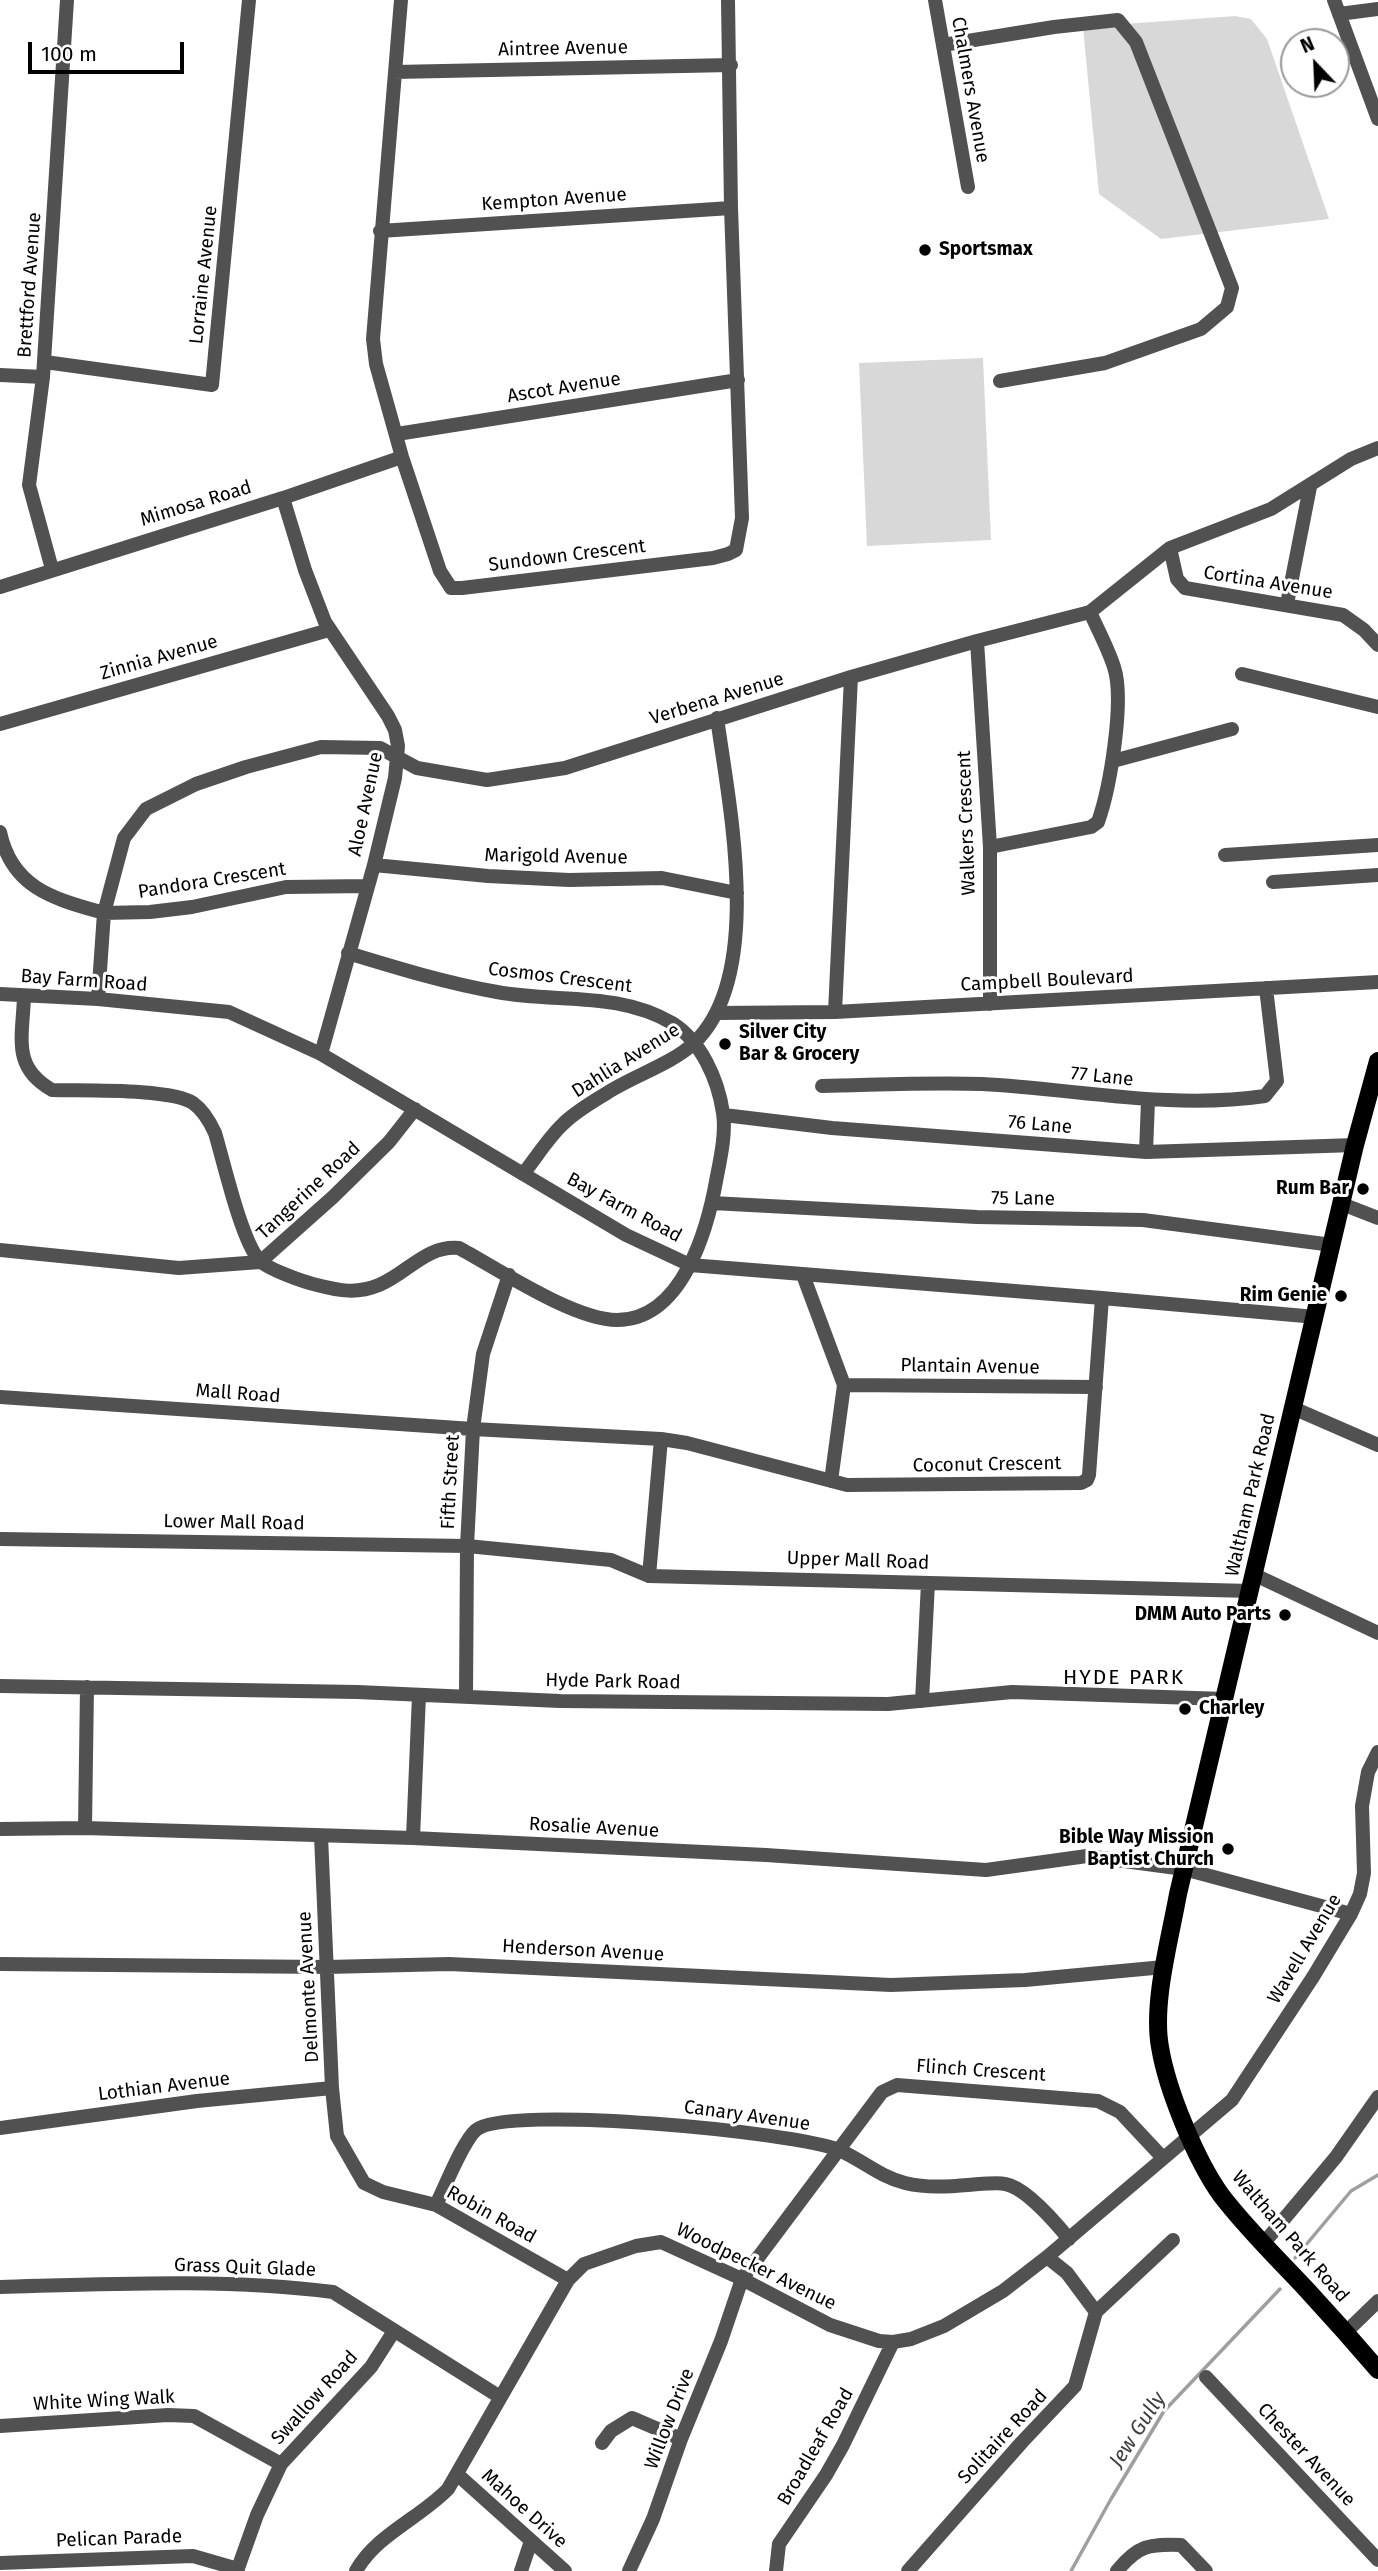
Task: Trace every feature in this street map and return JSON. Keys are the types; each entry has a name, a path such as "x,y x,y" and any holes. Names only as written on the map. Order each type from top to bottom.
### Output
{"main road":[{"name":"Waltham Park Road","path":"1378,1061 1355,1145 1184,1869 1164,1967 1160,2001 1160,2048 1168,2081 1215,2185 1263,2244 1378,2370"}],"street":[{"name":"Brettford Avenue","path":"52,569 29,485 45,362 67,0"},
{"name":"Lorraine Avenue","path":"45,362 212,386 249,0"},
{"name":"Sundown Crescent","path":"401,0 373,339 376,364 402,457 440,571 451,588 728,554 736,550 742,518 731,208 728,0"},
{"name":"Chalmers Avenue","path":"935,0 968,187"},
{"path":"1378,9 1336,7 1378,119"},
{"path":"943,45 1054,27 1118,20 1136,42 1232,288 1227,307 1201,329 1105,363 1000,381"},
{"name":"Aintree Avenue","path":"395,72 731,65"},
{"name":"Kempton Avenue","path":"380,231 731,208"},
{"path":"0,375 43,377"},
{"name":"Ascot Avenue","path":"397,434 738,380"},
{"name":"Verbena Avenue","path":"98,999 104,913 124,838 146,809 196,785 246,767 321,747 380,748 417,768 487,780 565,768 851,677 1090,612 1170,548 1272,509 1351,459 1378,448"},
{"name":"Mimosa Road","path":"0,587 283,498 402,457"},
{"path":"1287,604 1310,487"},
{"name":"Aloe Avenue","path":"283,498 304,570 329,630 388,716 396,736 398,758 374,865 321,1055"},
{"name":"Cortina Avenue","path":"1170,548 1177,579 1185,588 1343,615 1364,630 1378,645"},
{"path":"990,847 1091,827 1098,821 1113,761 1118,687 1114,667 1090,612"},
{"name":"Zinnia Avenue","path":"0,724 329,630"},
{"name":"Walkers Crescent","path":"976,641 990,847 990,1004"},
{"path":"1242,674 1378,707"},
{"path":"835,1012 851,677"},
{"name":"Dahlia Avenue","path":"523,1174 563,1123 607,1093 694,1043 717,1013 732,961 737,893 736,862 717,718"},
{"path":"1113,761 1232,729"},
{"name":"Pandora Crescent","path":"0,832 19,876 56,899 104,913 150,912 286,887 367,886"},
{"path":"1225,855 1378,845"},
{"name":"Marigold Avenue","path":"374,865 488,876 569,880 663,878 737,893"},
{"path":"1273,882 1378,875"},
{"name":"Cosmos Crescent","path":"260,1262 306,1283 360,1292 382,1284 432,1251 445,1246 459,1248 581,1314 617,1320 648,1313 670,1294 690,1265 712,1203 721,1156 723,1115 718,1088 694,1043 673,1024 638,1007 620,1002 530,997 496,992 348,953"},
{"name":"Campbell Boulevard","path":"717,1013 835,1012 1378,982"},
{"name":"77 Lane","path":"822,1086 982,1084 1148,1101 1245,1099 1265,1096 1277,1080 1266,988"},
{"name":"Bay Farm Road","path":"0,994 98,999 229,1013 321,1055 626,1235 690,1265 1316,1317"},
{"path":"24,996 23,1057 27,1070 40,1083 52,1090 166,1094 192,1102 208,1119 215,1133 249,1244 260,1262"},
{"path":"1146,1152 1148,1101"},
{"name":"Tangerine Road","path":"0,1251 179,1268 260,1262 334,1197 390,1142 415,1109"},
{"name":"76 Lane","path":"723,1115 832,1128 1146,1152 1355,1145"},
{"name":"75 Lane","path":"712,1203 976,1217 1143,1220 1332,1245"},
{"path":"1342,1204 1378,1218"},
{"name":"Fifth Street","path":"466,1695 467,1546 473,1430 483,1354 509,1275"},
{"path":"803,1275 844,1385 831,1481"},
{"name":"Coconut Crescent","path":"473,1430 661,1439 687,1443 847,1485 1081,1483 1087,1480 1089,1475 1102,1298"},
{"name":"Plantain Avenue","path":"844,1385 1096,1387"},
{"name":"Mall Road","path":"0,1397 473,1430"},
{"path":"1293,1408 1378,1444"},
{"path":"649,1576 661,1439"},
{"name":"Lower Mall Road","path":"0,1539 467,1546"},
{"name":"Upper Mall Road","path":"467,1546 611,1560 649,1576 928,1583 1253,1583"},
{"path":"922,1700 928,1583"},
{"path":"1253,1583 1378,1633"},
{"name":"Hyde Park Road","path":"0,1686 466,1695 587,1702 888,1704 1012,1692 1225,1699"},
{"path":"85,1828 87,1687"},
{"path":"413,1838 419,1695"},
{"name":"Wavell Avenue","path":"1190,2134 1232,2100 1313,1978 1351,1914 1360,1894 1364,1873 1362,1806 1368,1773 1378,1752"},
{"name":"Rosalie Avenue","path":"0,1829 85,1828 413,1838 766,1855 986,1870 1087,1856 1184,1869 1351,1914"},
{"name":"Delmonte Avenue","path":"321,1836 332,2088 337,2136"},
{"name":"Henderson Avenue","path":"0,1964 327,1967 449,1964 891,1985 1025,1980 1164,1967"},
{"name":"Flinch Crescent","path":"741,2279 882,2092 897,2085 1098,2101 1120,2112 1163,2158"},
{"name":"Lothian Avenue","path":"0,2128 197,2101 332,2088"},
{"path":"1263,2244 1336,2157 1378,2097"},
{"name":"Canary Avenue","path":"436,2205 467,2143 477,2129 494,2122 524,2118 728,2129 792,2139 838,2150 871,2170 903,2183 931,2188 1007,2183 1044,2208 1069,2239"},
{"name":"Woodpecker Avenue","path":"356,2571 363,2558 435,2503 458,2475 568,2280 584,2264 636,2246 661,2242 830,2325 879,2341 911,2339 944,2326 1003,2291 1069,2239 1190,2134"},
{"name":"Robin Road","path":"337,2136 364,2183 383,2192 436,2205 568,2280"},
{"path":"1047,2257 1067,2273 1096,2312 1173,2240"},
{"name":"Willow Drive","path":"629,2571 653,2519 681,2438 721,2341 741,2279"},
{"name":"Grass Quit Glade","path":"0,2287 115,2284 306,2288 333,2292 500,2397"},
{"path":"1346,2332 1378,2301"},
{"name":"Solitaire Road","path":"908,2571 1075,2386 1096,2312"},
{"name":"Swallow Road","path":"237,2570 257,2515 281,2464 371,2367 394,2331"},
{"name":"Broadleaf Road","path":"776,2571 779,2544 843,2445 893,2342"},
{"name":"Chester Avenue","path":"1206,2377 1378,2560"},
{"name":"White Wing Walk","path":"0,2426 168,2415 194,2416 281,2464"},
{"path":"602,2443 611,2431 632,2418 681,2438"},
{"name":"Mahoe Drive","path":"458,2475 565,2571"},
{"path":"520,2571 531,2541"},
{"path":"1116,2571 1129,2556 1149,2544 1181,2545 1206,2571"},
{"name":"Pelican Parade","path":"0,2563 193,2556 237,2570"}],"shaded area":[{"path":"1235,16 1251,19 1267,39 1280,77 1280,98 1287,98 1329,219 1161,239 1099,194 1083,27"},
{"path":"983,358 991,540 867,546 859,363"}],"waterway":[{"path":"1295,2258 1351,2191 1378,2175"},
{"name":"Jew Gully","path":"1071,2571 1164,2411 1280,2289"}],"place":[{"name":"Sportsmax","path":"925,250"},
{"name":"Silver City Bar & Grocery","path":"725,1044"},
{"name":"Rum Bar","path":"1363,1189"},
{"name":"Rim Genie","path":"1341,1296"},
{"name":"DMM Auto Parts","path":"1285,1615"},
{"name":"Charley","path":"1185,1709"},
{"name":"Bible Way Mission Baptist Church","path":"1228,1849"}],"district":[{"name":"HYDE PARK","path":"1124,1678"}]}
